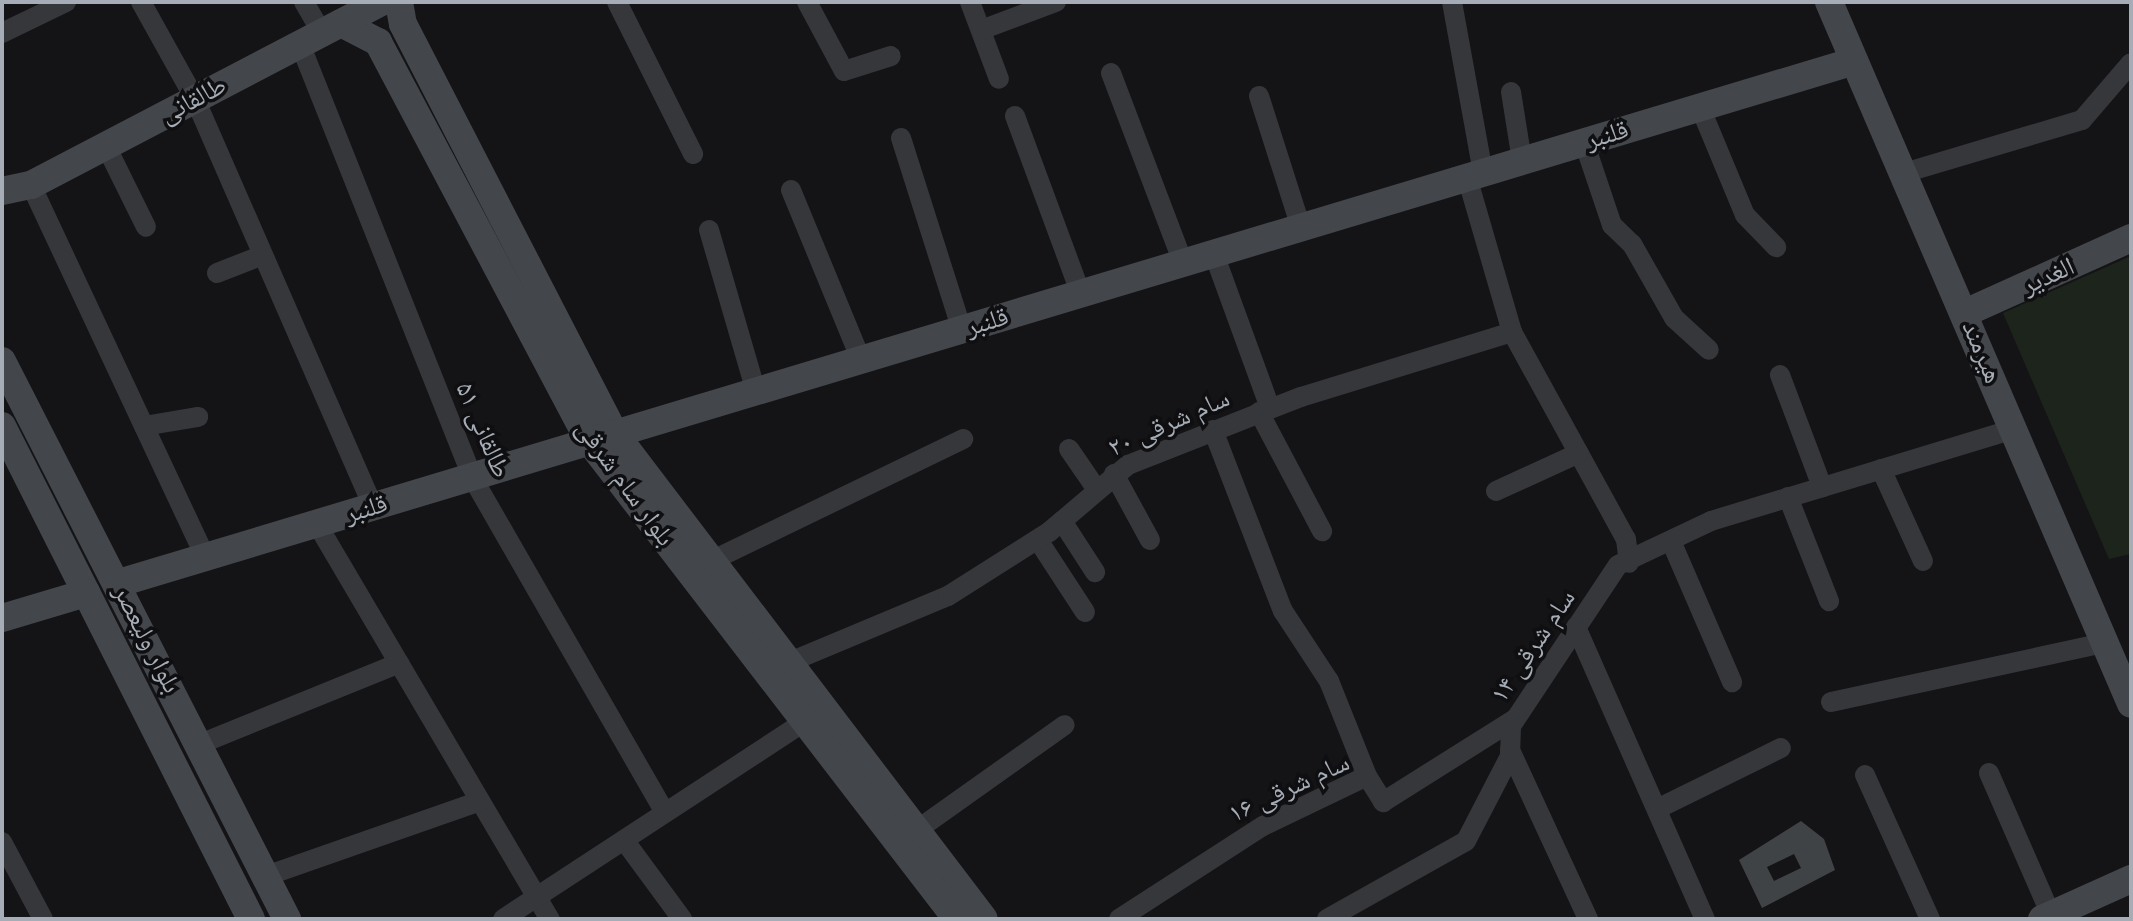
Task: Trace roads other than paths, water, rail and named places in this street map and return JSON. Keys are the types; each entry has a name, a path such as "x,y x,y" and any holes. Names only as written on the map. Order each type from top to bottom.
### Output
{"street":[{"path":"2,33 66,2"},
{"path":"141,2 195,99 373,507"},
{"name":"طالقانی ۵۱","path":"304,2 321,33 472,477 665,813"},
{"name":"طالقانی","path":"2,191 31,185 381,2"},
{"name":"بلوار سام شرقی","path":"399,2 403,24 603,438 713,560 984,919"},
{"path":"617,2 693,154"},
{"path":"807,2 844,71 891,56"},
{"path":"970,2 999,79"},
{"path":"981,30 1056,2"},
{"path":"1452,2 1475,175 1512,332 1626,539 1629,563"},
{"name":"هیرمند","path":"1829,2 2105,643 2128,689"},
{"name":"بلوار سام شرقی","path":"321,33 378,42 603,438 807,720 957,919"},
{"name":"قلنبر","path":"119,583 1854,61"},
{"path":"1904,173 2082,120 2131,63"},
{"path":"1111,73 1183,263"},
{"path":"1511,92 1522,161"},
{"path":"1259,96 1301,228"},
{"path":"1700,107 1745,215 1776,247"},
{"path":"1015,116 1081,294"},
{"path":"901,138 962,330"},
{"path":"1584,142 1612,225 1632,244 1674,318 1709,350"},
{"path":"106,146 146,227"},
{"path":"2,213 31,185 206,558"},
{"path":"791,190 861,360"},
{"path":"709,230 756,392"},
{"name":"الغدیر","path":"1965,313 2131,238"},
{"path":"1214,254 1264,410 1322,531"},
{"path":"217,273 263,255"},
{"name":"سام شرقی ۲۰","path":"790,662 919,612 1038,540 1062,521 1095,487 1114,474 1264,410 1512,332"},
{"name":"بلوار ولیعصر","path":"2,361 119,583 287,919"},
{"path":"1780,375 1822,487"},
{"path":"144,426 198,417"},
{"name":"بلوار ولیعصر","path":"2,426 251,919"},
{"name":"سام شرقی ۱۴","path":"1337,916 1466,841 1510,750 1515,719 1618,565 1629,563 1671,541 1788,497 2014,429"},
{"path":"1213,430 1283,611 1329,681 1367,776"},
{"path":"713,560 963,439"},
{"path":"1069,449 1095,487"},
{"path":"1496,491 1579,453"},
{"path":"1881,469 1923,561"},
{"path":"1114,474 1150,540"},
{"path":"1788,497 1829,601"},
{"path":"1062,521 1095,572"},
{"path":"317,524 550,919"},
{"path":"1038,540 1085,612"},
{"path":"1671,541 1732,682"},
{"path":"2,618 86,593"},
{"path":"1576,627 1705,919"},
{"path":"1831,702 2105,643"},
{"path":"200,744 399,663"},
{"name":"سام شرقی ۱۶","path":"1119,919 1224,847 1367,776 1383,802 1515,719"},
{"path":"503,919 807,720"},
{"path":"917,830 1065,725"},
{"path":"1657,809 1781,748"},
{"path":"1510,750 1588,919"},
{"path":"1989,773 2047,917 2131,879"},
{"path":"1865,775 1930,919"},
{"path":"266,876 480,801"},
{"path":"624,840 682,919"},
{"path":"2,842 43,919"}]}
